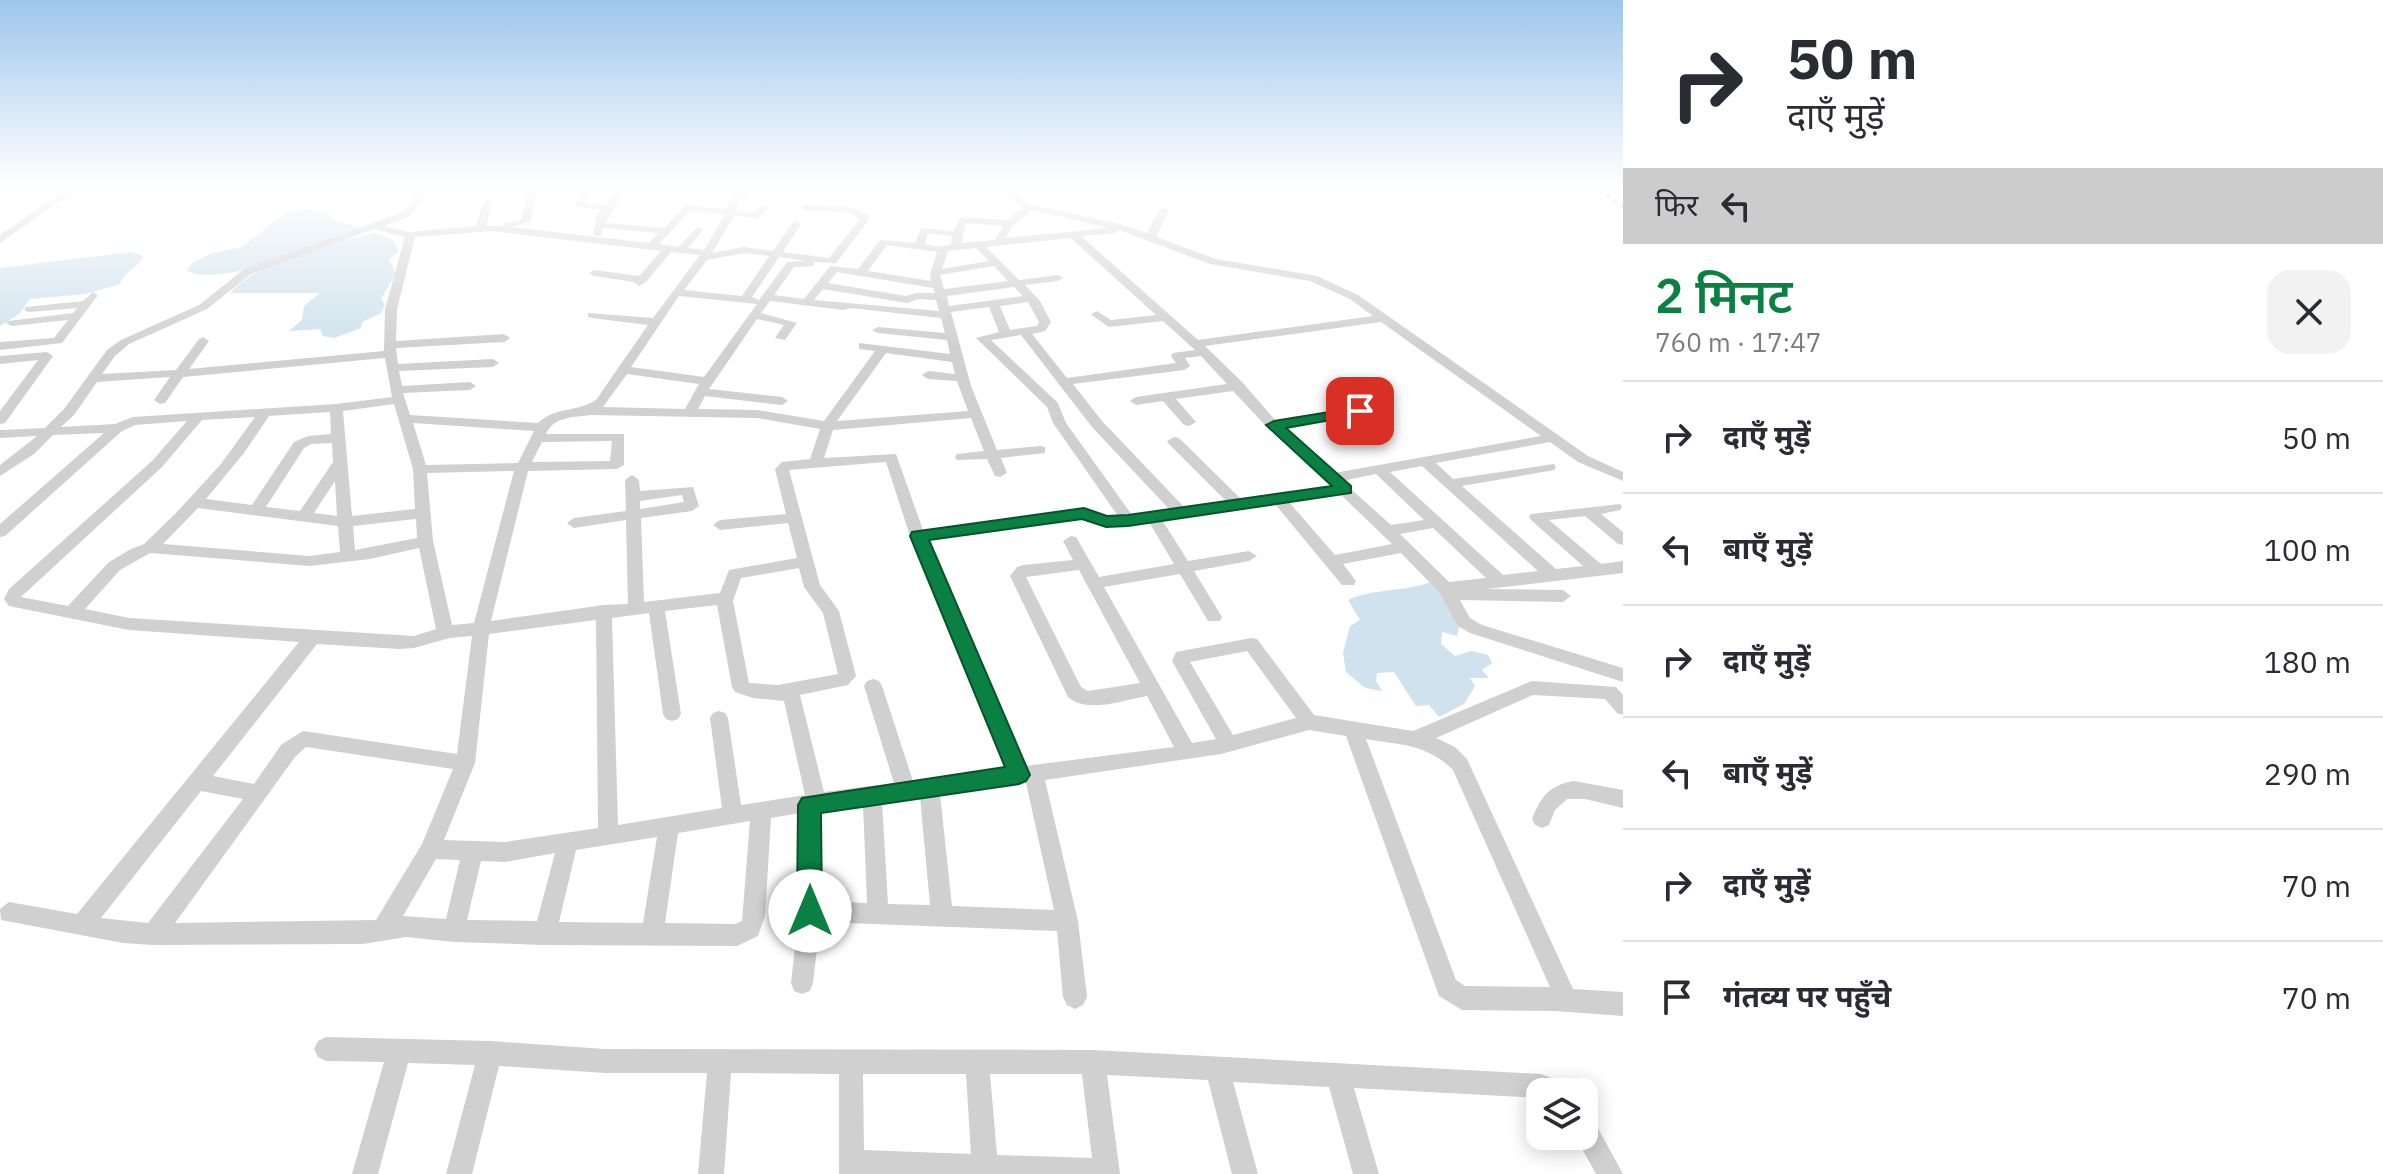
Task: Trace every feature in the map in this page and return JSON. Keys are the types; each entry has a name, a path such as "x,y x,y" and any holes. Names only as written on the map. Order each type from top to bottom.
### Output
{"street":[{"path":"0,472 49,432 116,349 203,307 237,278 258,267 341,239"},
{"path":"409,239 391,309 391,356 404,419 420,469 425,541 444,629 448,632"},
{"path":"596,239 675,248 705,255 737,250 833,260 850,239"},
{"path":"653,245 658,239"},
{"path":"594,273 641,281 687,239"},
{"path":"589,411 601,403 715,239"},
{"path":"745,300 787,239"},
{"path":"919,247 921,239"},
{"path":"953,239 980,246 1048,239"},
{"path":"998,244 1001,239"},
{"path":"1078,239 1200,348 1274,425 1389,531 1447,591 1459,615 1470,626 1620,688"},
{"path":"1152,239 1214,262 1325,282 1383,318 1583,459 1623,477"},
{"path":"957,240 943,250 936,273 963,378 1000,473"},
{"path":"861,272 883,243 943,250"},
{"path":"980,246 1031,298 1045,322 1041,329 982,337 1053,406 1060,423 1128,520"},
{"path":"690,412 704,386 792,263 815,265"},
{"path":"936,273 996,263"},
{"path":"807,302 833,268 861,272 943,300"},
{"path":"676,292 745,300 807,302 943,300 1016,283 1058,278"},
{"path":"819,285 909,300 914,297 993,303 1031,298"},
{"path":"0,420 90,300 29,309"},
{"path":"993,303 1005,333"},
{"path":"1097,314 1109,324 1165,317"},
{"path":"592,315 656,322"},
{"path":"754,315 791,323 781,338"},
{"path":"12,323 78,316"},
{"path":"1063,382 1185,366 1177,356 1200,348 1383,318"},
{"path":"878,330 953,337"},
{"path":"1024,331 1063,382 1181,513"},
{"path":"95,378 391,356 504,338"},
{"path":"0,346 58,341"},
{"path":"160,400 203,341"},
{"path":"863,346 958,359"},
{"path":"816,463 827,426 883,349"},
{"path":"0,360 47,356"},
{"path":"391,356 493,363"},
{"path":"624,370 782,401"},
{"path":"928,375 963,378"},
{"path":"0,532 117,428 133,421 336,408 398,395 470,386"},
{"path":"1136,401 1239,386"},
{"path":"1167,397 1189,422"},
{"path":"336,408 348,557"},
{"path":"383,929 430,849 465,763 481,628 522,468 539,432 556,416 589,411 757,414 827,426 975,414"},
{"path":"1274,425 1360,411"},
{"path":"149,548 197,503 244,448 264,413"},
{"path":"199,416 157,464 25,583 12,599 129,624 399,643 448,632 604,611 726,599"},
{"path":"404,419 619,437 617,465 420,469"},
{"path":"0,434 117,428"},
{"path":"255,512 299,445 308,440 339,438"},
{"path":"1333,478 1552,438"},
{"path":"1174,441 1238,505"},
{"path":"962,457 1040,450"},
{"path":"804,562 735,574 726,599 741,687 750,691 781,691 842,680 847,676 831,611 812,587 804,562 782,469 787,465 891,457 918,536 1026,774 1067,921 1075,997"},
{"path":"304,517 341,461"},
{"path":"1426,462 1551,574"},
{"path":"1450,484 1549,467"},
{"path":"1380,470 1498,580"},
{"path":"574,523 633,516 692,506 688,490 632,488 633,516 636,607"},
{"path":"918,536 1084,513 1106,522 1128,520 1345,489"},
{"path":"1279,499 1348,581"},
{"path":"197,503 344,522 423,513"},
{"path":"1598,570 1536,517 1615,507"},
{"path":"1588,510 1623,540"},
{"path":"1153,517 1214,617"},
{"path":"720,525 794,518"},
{"path":"1389,531 1438,522"},
{"path":"72,613 113,565 134,552 149,548 310,561 348,557 425,541"},
{"path":"1071,541 1187,752"},
{"path":"1331,561 1404,547"},
{"path":"1094,583 1249,556"},
{"path":"1084,564 1023,571 1018,576 1074,692 1081,698 1088,698 1152,688"},
{"path":"1447,591 1498,580 1623,567"},
{"path":"1447,591 1563,596"},
{"path":"656,605 672,714"},
{"path":"604,611 608,835"},
{"path":"82,925 312,638"},
{"path":"1228,744 1181,661 1182,657 1251,644 1309,722"},
{"path":"873,686 906,789"},
{"path":"430,849 505,852 906,789 1187,752 1309,722 1404,739 1418,738 1532,688 1620,688"},
{"path":"781,691 794,702 813,803 810,911 802,983"},
{"path":"719,718 733,816"},
{"path":"1353,730 1447,988 1462,998 1555,999 1623,1004"},
{"path":"1418,738 1448,753 1460,765 1562,988 1555,999"},
{"path":"153,934 288,751 303,739 465,763"},
{"path":"196,782 259,793"},
{"path":"929,786 942,915"},
{"path":"1542,819 1547,802 1557,793 1568,790 1623,799"},
{"path":"872,794 878,913"},
{"path":"9,913 153,934 363,933 406,926 545,934 737,935 750,928 761,811"},
{"path":"652,936 669,826"},
{"path":"545,934 568,842"},
{"path":"454,931 472,853"},
{"path":"810,911 1067,921"},
{"path":"326,1049 490,1053 605,1061 1093,1062 1526,1085"},
{"path":"365,1174 399,1051"},
{"path":"459,1174 490,1053"},
{"path":"711,1174 720,1061"},
{"path":"851,1061 851,1169 1107,1173 1093,1062"},
{"path":"977,1062 986,1171"},
{"path":"1217,1069 1245,1174"},
{"path":"1338,1076 1366,1174"},
{"path":"1596,1150 1610,1174"}],"water":[{"path":"252,239 332,239 274,261 225,274 204,275 187,271 191,264 209,254 242,247"},
{"path":"352,239 390,239 399,251 389,260 396,273 381,299 385,305 381,313 362,322 361,328 334,338 323,336 320,329 289,331 302,320 304,306 320,293 230,293 260,271 318,247"},
{"path":"131,252 143,256 120,284 85,294 30,299 19,314 0,326 0,268"},
{"path":"1431,582 1465,618 1484,628 1459,627 1457,636 1442,632 1441,644 1455,656 1471,651 1488,655 1492,663 1482,670 1489,678 1470,678 1475,686 1464,704 1439,717 1429,705 1416,706 1394,672 1377,673 1376,681 1382,691 1365,688 1346,672 1343,653 1350,626 1360,620 1348,600"}],"route":[{"path":"810,911 810,805 1019,775 918,536 1084,513 1106,522 1128,520 1345,489 1274,425 1360,411"}]}
